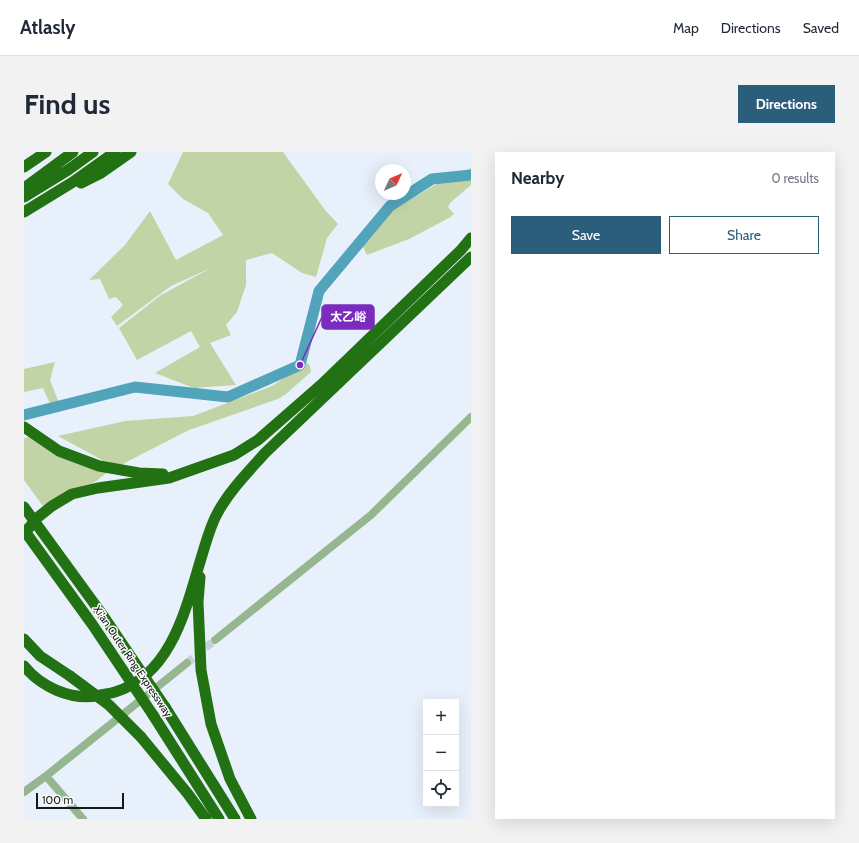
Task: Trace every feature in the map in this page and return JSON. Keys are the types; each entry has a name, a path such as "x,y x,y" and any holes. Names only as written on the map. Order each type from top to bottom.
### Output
{"highway":[{"path":"25,167 45,152"},
{"path":"24,188 73,152"},
{"path":"24,197 68,170 93,152"},
{"path":"24,212 73,182 115,152"},
{"path":"38,203 101,173 131,152"},
{"path":"24,534 37,518 52,506 72,494 98,488 169,478 234,455 258,440 321,385 461,250 471,238"},
{"path":"24,666 30,674 48,686 67,695 89,697 114,692 140,680 155,666 170,646 179,627 207,539 218,512 238,482 265,452 471,257"},
{"path":"24,427 59,451 99,466 139,473 167,474 211,464"},
{"name":"Xi'an Outer Ring Expressway","path":"24,507 104,617 165,707 235,819"},
{"name":"Xi'an Outer Ring Expressway","path":"24,530 92,624 153,715 219,819"},
{"path":"207,539 200,579 198,602 201,670 211,724 230,779 251,819"},
{"path":"24,640 40,656 109,705 142,737 206,819"}],"street":[{"path":"215,640 371,515 471,417"},
{"path":"24,792 187,663"},
{"path":"46,776 83,819"}],"green space":[{"path":"183,152 283,152 325,210 338,224 327,238 316,277 302,273 272,253 246,260 246,285 237,312 226,325 231,335 210,343 236,385 194,388 155,373 200,347 191,331 137,360 119,328 161,295 211,268 171,286 117,326 111,317 123,305 116,297 109,299 100,279 89,280 125,245 150,211 176,260 223,235 208,213 183,199 168,184"},
{"path":"471,168 471,185 451,202 448,207 454,214 409,239 367,255 358,237 368,225 440,182"},
{"path":"55,362 50,380 61,408 51,406 43,388 24,392 24,369"},
{"path":"307,363 310,366 311,372 278,399 189,430 109,471 73,499 48,513 24,480 24,438 36,436 97,468 102,460 58,436 125,421 193,416 272,386"}],"waterway":[{"path":"24,415 135,387 228,397 300,365 319,291 390,206 432,179 471,175"}],"tunnel":[{"path":"187,663 215,640"}],"place":[{"name":"太乙峪","path":"300,365"}]}
